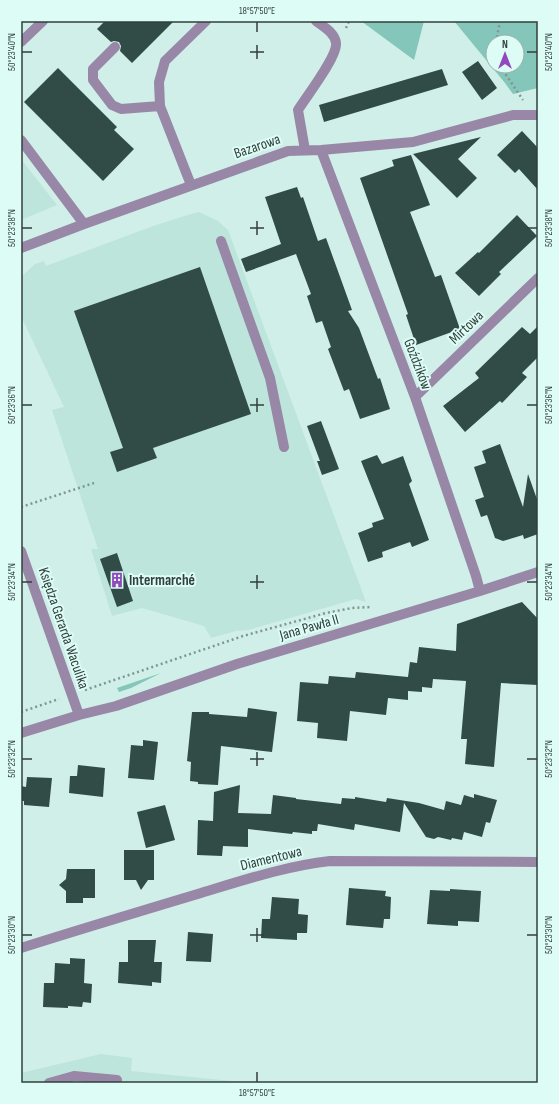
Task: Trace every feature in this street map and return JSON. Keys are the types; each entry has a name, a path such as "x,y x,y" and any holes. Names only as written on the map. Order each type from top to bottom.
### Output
{"street":[{"path":"21,42 42,21"},
{"path":"191,185 160,106 159,82 165,61 206,21"},
{"path":"305,150 298,110 334,56 336,44 331,32 316,21"},
{"path":"115,47 93,69 93,80 112,105 121,109 160,106"},
{"name":"Bazarowa","path":"21,248 288,151 321,150 413,142 513,115 538,116"},
{"path":"21,140 84,224"},
{"name":"Goździków","path":"321,150 415,397 480,591"},
{"path":"221,241 270,378 284,447"},
{"name":"Mirtowa","path":"415,397 538,278"},
{"name":"Księdza Gerarda Waculika","path":"21,551 79,716"},
{"name":"Jana Pawła II","path":"21,734 116,706 273,653 480,591 538,572"},
{"name":"Diamentowa","path":"21,948 272,872 308,863 330,861 538,862"},
{"path":"50,1083 74,1076 116,1080 116,1083"}],"path":[{"path":"498,34 500,21"},
{"path":"505,74 523,100 519,103"},
{"path":"21,506 94,483"},
{"path":"81,692 243,636 326,613 352,608"},
{"path":"21,712 61,699"}],"shaded area":[{"path":"361,21 424,21 414,60"},
{"path":"454,21 538,21 538,88 513,94 498,74 525,74 525,34 485,34 485,59"},
{"path":"21,159 57,205 21,220"},
{"path":"199,212 218,221 228,230 366,602 356,599 248,630 236,631 211,638 204,626 142,608 112,616 91,549 98,549 52,410 64,407 21,316 21,277 35,264 44,261 46,266 153,226"},
{"path":"161,673 131,688 119,692 117,688"},
{"path":"101,1054 132,1058 131,1071 252,1083 21,1083 21,1073"}],"building":[{"path":"105,21 174,21 132,63 120,51 121,46 119,42 111,42 97,29"},
{"path":"478,61 485,71 485,74 487,74 497,88 482,100 462,72"},
{"path":"58,68 117,127 114,130 134,149 103,181 24,102"},
{"path":"442,69 448,85 324,122 319,105"},
{"path":"522,131 538,148 538,190 519,169 515,173 497,155"},
{"path":"481,137 458,159 477,178 457,198 413,154"},
{"path":"411,155 430,205 410,212 435,277 441,275 460,329 416,345 406,315 408,314 360,178 394,166 392,160"},
{"path":"297,187 301,198 303,197 318,241 326,238 352,310 348,311 359,328 378,379 380,378 390,409 360,419 349,389 344,391 328,349 331,347 322,321 316,323 307,296 311,294 296,254 246,272 241,259 281,244 265,197"},
{"path":"517,215 537,236 499,272 501,274 479,296 455,273 478,252 479,253"},
{"path":"200,267 251,414 153,448 157,458 117,472 110,452 123,448 74,311"},
{"path":"538,326 538,357 522,373 527,377 502,403 500,401 465,432 443,406 479,378 475,373 522,327 530,334"},
{"path":"321,421 339,469 322,475 317,461 320,461 307,426"},
{"path":"500,444 523,507 528,474 538,502 538,534 524,539 523,535 503,541 495,538 487,515 481,517 475,500 484,497 474,467 486,463 482,451"},
{"path":"377,455 382,464 403,456 412,481 409,484 429,540 412,547 410,542 382,552 383,557 368,562 358,533 373,527 372,523 384,519 361,461"},
{"name":"Intermarché","path":"117,553 133,601 117,607 100,559"},
{"path":"522,602 538,619 538,685 501,683 494,767 465,764 467,739 461,739 466,681 433,679 432,688 422,687 422,692 408,691 408,700 388,698 386,715 350,711 347,741 317,738 318,723 297,721 300,682 328,684 329,676 355,678 356,672 408,677 410,662 417,663 419,647 456,651 457,624"},
{"path":"248,708 277,712 272,752 221,746 218,785 198,784 198,782 190,781 191,762 187,761 192,712 209,712 209,714 247,717"},
{"path":"143,740 158,742 154,780 128,778 131,745 143,746"},
{"path":"78,765 105,768 103,797 69,793 70,776 77,776"},
{"path":"27,777 52,778 49,807 24,805 24,801 21,801 21,786 26,787"},
{"path":"240,785 238,813 271,814 273,795 341,804 342,798 355,799 355,797 386,802 387,798 419,803 444,810 446,801 461,805 464,795 474,798 474,794 497,800 490,823 486,822 482,837 464,832 462,840 452,838 451,840 438,837 434,839 426,837 404,803 400,832 355,824 354,830 318,824 317,831 312,831 312,834 293,832 292,834 248,829 248,847 223,846 222,856 197,855 198,820 213,821 214,792"},
{"path":"165,805 175,840 146,848 137,812"},
{"path":"124,850 154,850 154,880 148,880 141,890 136,880 124,880"},
{"path":"67,869 95,869 95,898 83,898 83,903 66,903 66,891 59,885 66,879"},
{"path":"349,888 386,891 385,896 391,897 390,919 384,919 383,928 346,925"},
{"path":"450,889 481,891 479,922 458,921 458,926 427,924 430,890 450,891"},
{"path":"272,897 299,899 298,914 308,915 307,933 297,933 297,940 261,938 262,919 270,919"},
{"path":"188,932 213,934 211,962 186,961"},
{"path":"128,940 156,940 154,962 162,962 161,983 152,982 152,986 118,983 119,962 128,962"},
{"path":"70,958 85,959 84,983 92,984 91,1003 83,1002 82,1007 43,1007 44,983 54,983 55,963 70,964"}],"place":[{"name":"Intermarché","path":"117,580"}]}
